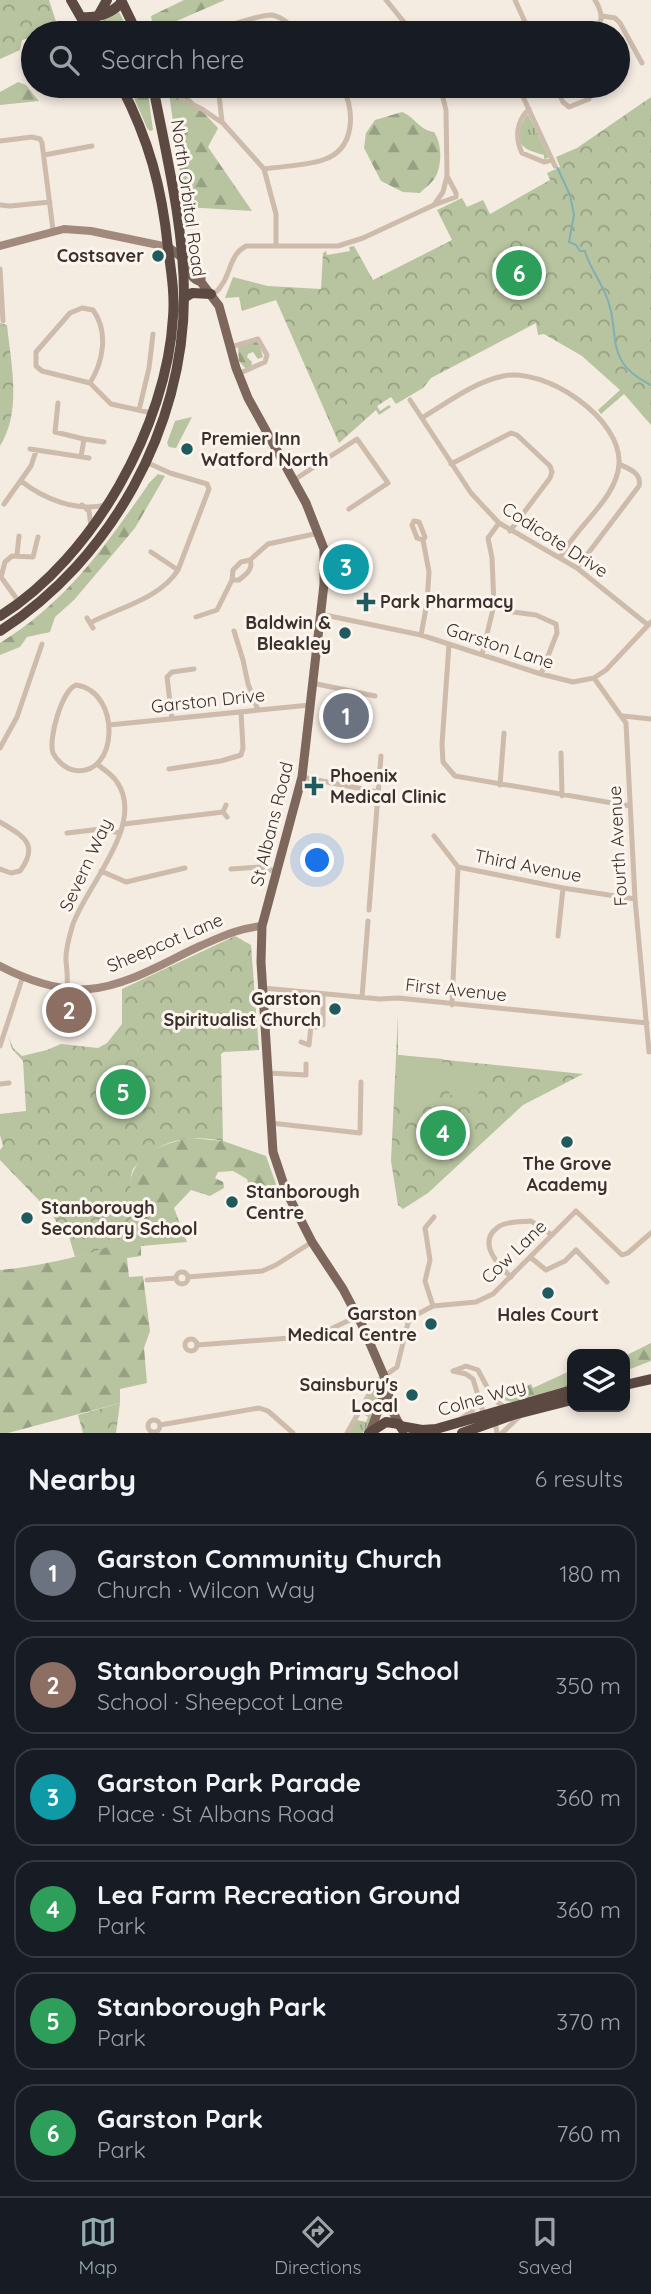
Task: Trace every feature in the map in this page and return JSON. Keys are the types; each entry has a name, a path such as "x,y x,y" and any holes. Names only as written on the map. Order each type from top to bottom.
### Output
{"highway":[{"path":"71,0 83,21"},
{"path":"98,16 107,0"},
{"path":"81,17 108,13 122,1 131,21"},
{"name":"North Orbital Road","path":"0,616 45,582 90,531 109,504 135,456 151,413 170,346 173,292 159,180 127,98"},
{"name":"North Orbital Road","path":"0,631 43,600 86,556 124,504 146,462 163,416 178,353 184,298 183,260 155,98"},
{"path":"168,247 173,233 169,206 174,199"},
{"path":"173,292 178,284 183,260"},
{"path":"184,298 192,293 211,295"},
{"path":"630,1377 651,1372"},
{"path":"630,1384 651,1378"},
{"name":"Colne Way","path":"401,1428 422,1430 492,1425 510,1408 567,1391"},
{"name":"Colne Way","path":"469,1432 567,1401"},
{"path":"370,1433 386,1422 401,1428"}],"main road":[{"name":"St Albans Road","path":"168,247 201,274 201,282 222,313 230,348 248,398 294,480 319,533 324,550 325,569 302,777 262,926 271,1123 277,1167 286,1191 312,1242 358,1316 384,1376 401,1428"},
{"name":"St Albans Road","path":"370,1433 386,1388"}],"street":[{"path":"386,0 403,21"},
{"path":"514,0 524,21"},
{"path":"595,0 602,16 600,21"},
{"path":"246,21 271,15 286,21"},
{"path":"602,16 618,21"},
{"path":"630,41 642,63"},
{"path":"219,98 222,122"},
{"path":"264,169 323,160 340,149 349,134 351,119 348,98"},
{"path":"434,205 443,192 446,176 446,110 443,98"},
{"path":"524,98 529,109 554,163 522,153 516,135 523,114 529,109"},
{"path":"562,98 569,107 589,99"},
{"path":"181,99 222,122 264,169 276,214 276,246"},
{"path":"207,112 219,101"},
{"path":"0,141 36,138 42,143 54,230"},
{"path":"44,155 92,146"},
{"path":"211,295 224,285 237,251 249,245 338,246 363,238 456,197 446,176"},
{"path":"0,205 50,201"},
{"path":"0,246 54,230 90,231 168,247"},
{"path":"0,269 3,321"},
{"path":"90,383 102,356 102,334 93,310 82,308 70,313 36,352 34,361 42,371 90,383 111,404 163,416"},
{"path":"139,410 149,368 153,334"},
{"path":"230,348 258,339 267,355 265,362 238,374"},
{"path":"422,418 488,381 514,374 536,378 566,391 593,412 611,438 619,464 611,489 560,558"},
{"name":"Codicote Drive","path":"410,400 479,503 499,523 577,568 649,624"},
{"path":"58,403 55,432 104,442"},
{"path":"451,464 511,433 517,435 550,466 551,478 510,531"},
{"path":"81,457 84,439"},
{"path":"294,480 357,439 388,483 349,509"},
{"path":"5,504 31,466 33,450 89,458"},
{"path":"90,623 170,581 178,570 209,485 146,462"},
{"path":"577,568 639,486 640,481 635,472 619,464"},
{"path":"21,481 42,496 82,506 109,504"},
{"path":"82,506 91,516 90,531"},
{"path":"482,655 494,605 492,558 488,538 499,523"},
{"path":"196,617 216,610 232,580 233,570 241,562 250,560 268,544 319,533"},
{"path":"17,555 19,536"},
{"path":"19,603 1,578 5,562 17,555 33,557 38,537"},
{"path":"421,635 429,582 422,540"},
{"path":"151,552 178,570"},
{"path":"232,580 239,580 246,574 250,569 250,560"},
{"path":"494,605 513,612 536,615 556,624 557,633 541,674"},
{"name":"Garston Lane","path":"319,614 421,635 573,682 594,678"},
{"path":"649,624 606,670 594,678 605,696 623,716 651,719"},
{"path":"234,631 258,710"},
{"path":"0,748 17,717 42,644"},
{"path":"449,644 443,762 455,776 630,806"},
{"path":"172,719 167,677 172,672 194,669"},
{"path":"312,683 375,696"},
{"path":"81,685 97,694 103,703 109,725 107,750 97,764 74,770 64,766 54,754 51,738 68,689 72,686 81,685"},
{"name":"Garston Drive","path":"109,725 310,705"},
{"path":"169,769 241,755 242,712"},
{"name":"Fourth Avenue","path":"623,716 626,723 635,898 649,1052"},
{"path":"500,785 504,733"},
{"path":"561,752 562,796"},
{"path":"369,910 381,756"},
{"name":"Severn Way","path":"67,987 69,971 66,957 73,925 124,824 121,790 114,778 97,764"},
{"path":"302,777 378,792"},
{"path":"124,824 225,811"},
{"path":"0,822 24,839 30,849 20,871 10,873 0,869"},
{"path":"75,841 70,833 106,829 121,833"},
{"path":"434,836 458,867 452,1004"},
{"path":"231,869 260,867 278,872"},
{"name":"Third Avenue","path":"458,867 563,888 635,898"},
{"path":"101,871 126,883 185,868"},
{"path":"174,871 176,879"},
{"path":"558,936 563,888"},
{"path":"362,998 368,921"},
{"name":"Sheepcot Lane","path":"0,966 23,976 67,987 88,989 120,982 241,929 262,926"},
{"path":"0,1046 23,976"},
{"name":"First Avenue","path":"263,988 362,998 398,998 647,1023"},
{"path":"301,1042 309,1045 311,1026 323,1025 323,994"},
{"path":"268,1073 306,1075 306,1064"},
{"path":"271,1123 360,1133 361,1082"},
{"path":"0,1084 9,1083"},
{"name":"Cow Lane","path":"433,1306 481,1301 494,1294 576,1211 622,1255 651,1233"},
{"path":"347,1433 374,1384 393,1371 398,1364 410,1321 419,1312 433,1306 425,1281 430,1260 425,1228 434,1217"},
{"path":"511,1277 496,1263 491,1254 490,1238 495,1229 503,1225 531,1221 552,1235"},
{"path":"147,1280 176,1278 183,1283 188,1278 262,1271 312,1242"},
{"path":"530,1257 546,1269 565,1261 576,1250 607,1282"},
{"path":"197,1345 316,1336 358,1316"},
{"path":"492,1425 477,1386 470,1376 453,1371 461,1367 474,1368 483,1376 496,1402 510,1408"},
{"path":"488,1388 492,1425"},
{"path":"444,1427 468,1415 479,1395"},
{"path":"160,1425 259,1408 268,1411 293,1433"},
{"path":"358,1414 366,1419"}],"green space":[{"path":"0,0 49,0 56,21 21,21 20,50 0,59"},
{"path":"184,0 225,0 177,21 152,21 151,16"},
{"path":"119,12 124,21 102,21"},
{"path":"18,82 21,83 21,98 37,98 39,101 0,105 0,92"},
{"path":"651,97 651,425 624,394 601,414 598,410 620,390 582,356 544,334 538,335 536,323 431,378 423,388 396,404 391,397 377,406 380,411 389,405 391,407 379,415 376,410 339,443 276,300 242,311 239,297 225,298 233,277 268,286 321,289 323,253 326,251 327,255 350,251 349,247 354,246 373,280 452,240 437,210 462,198 467,207 483,200 490,214 550,180 547,173 560,167 556,157 577,148"},
{"path":"134,98 149,98 153,130 147,128"},
{"path":"170,98 190,98 218,128 208,147 252,211 185,207"},
{"path":"402,112 424,129 434,132 439,142 438,171 420,193 403,192 381,181 364,148 366,133 375,120"},
{"path":"528,114 548,158 544,159 544,155 525,148 520,141 520,129"},
{"path":"0,323 7,325 13,403 7,432 0,446"},
{"path":"255,341 259,343 263,357 258,359 253,352 248,354 247,357 252,362 251,367 246,369 239,361 238,349 240,345"},
{"path":"192,417 176,448 169,447 167,443 175,421"},
{"path":"158,474 165,476 135,528 74,600 55,617 50,632 27,637 20,647 0,655 0,643 46,609 84,571"},
{"path":"235,936 251,945 259,1050 221,1054 223,1141 201,1138 180,1140 151,1153 133,1170 130,1224 123,1237 104,1248 75,1257 66,1226 58,1225 52,1214 0,1160 3,1146 0,1114 26,1111 23,1061 12,1049 8,1035 13,1048 22,1056 61,1044 98,1048 107,1043 122,1024 122,989"},
{"path":"398,1015 398,1055 583,1074 523,1105 428,1193 403,1209 398,1205 391,1161"},
{"path":"397,1055 443,1059 438,1106 396,1102"},
{"path":"451,1070 481,1073 478,1098 449,1095"},
{"path":"191,1138 223,1141 266,1156 276,1184 273,1189 255,1196 251,1194 247,1179 233,1171 218,1172 215,1178 223,1182 224,1188 210,1196 191,1190 174,1208 187,1242 141,1246 141,1256 127,1258 129,1277 143,1276 150,1331 144,1348 147,1383 120,1389 120,1403 0,1433 0,1270 69,1258 106,1247 119,1239 127,1231 131,1221 131,1177 136,1167 159,1147"},
{"path":"651,1343 651,1361 630,1369 630,1354"},
{"path":"567,1372 567,1386 512,1402 500,1399 531,1384 533,1388"},
{"path":"376,1386 380,1387 379,1400 370,1423 363,1433 349,1433 357,1420 366,1422 368,1417 362,1410"},
{"path":"120,1403 116,1433 83,1433 78,1415"}],"waterway":[{"path":"557,167 570,195 574,215 569,242 576,245 580,251 585,251 605,293 619,355 625,366 651,385"}],"place":[{"name":"Costsaver","path":"158,256"},
{"name":"Garston Park","path":"519,273"},
{"name":"Premier Inn Watford North","path":"187,449"},
{"name":"Garston Park Parade","path":"346,567"},
{"name":"Park Pharmacy","path":"366,602"},
{"name":"Baldwin & Bleakley","path":"345,633"},
{"name":"Garston Community Church","path":"346,716"},
{"name":"Phoenix Medical Clinic","path":"314,786"},
{"name":"Garston Spiritualist Church","path":"335,1009"},
{"name":"Stanborough Primary School","path":"69,1010"},
{"name":"Stanborough Park","path":"123,1092"},
{"name":"Lea Farm Recreation Ground","path":"443,1133"},
{"name":"The Grove Academy","path":"567,1142"},
{"name":"Stanborough Centre","path":"232,1202"},
{"name":"Stanborough Secondary School","path":"27,1218"},
{"name":"Hales Court","path":"548,1293"},
{"name":"Garston Medical Centre","path":"431,1324"},
{"name":"Sainsbury's Local","path":"412,1395"}]}
